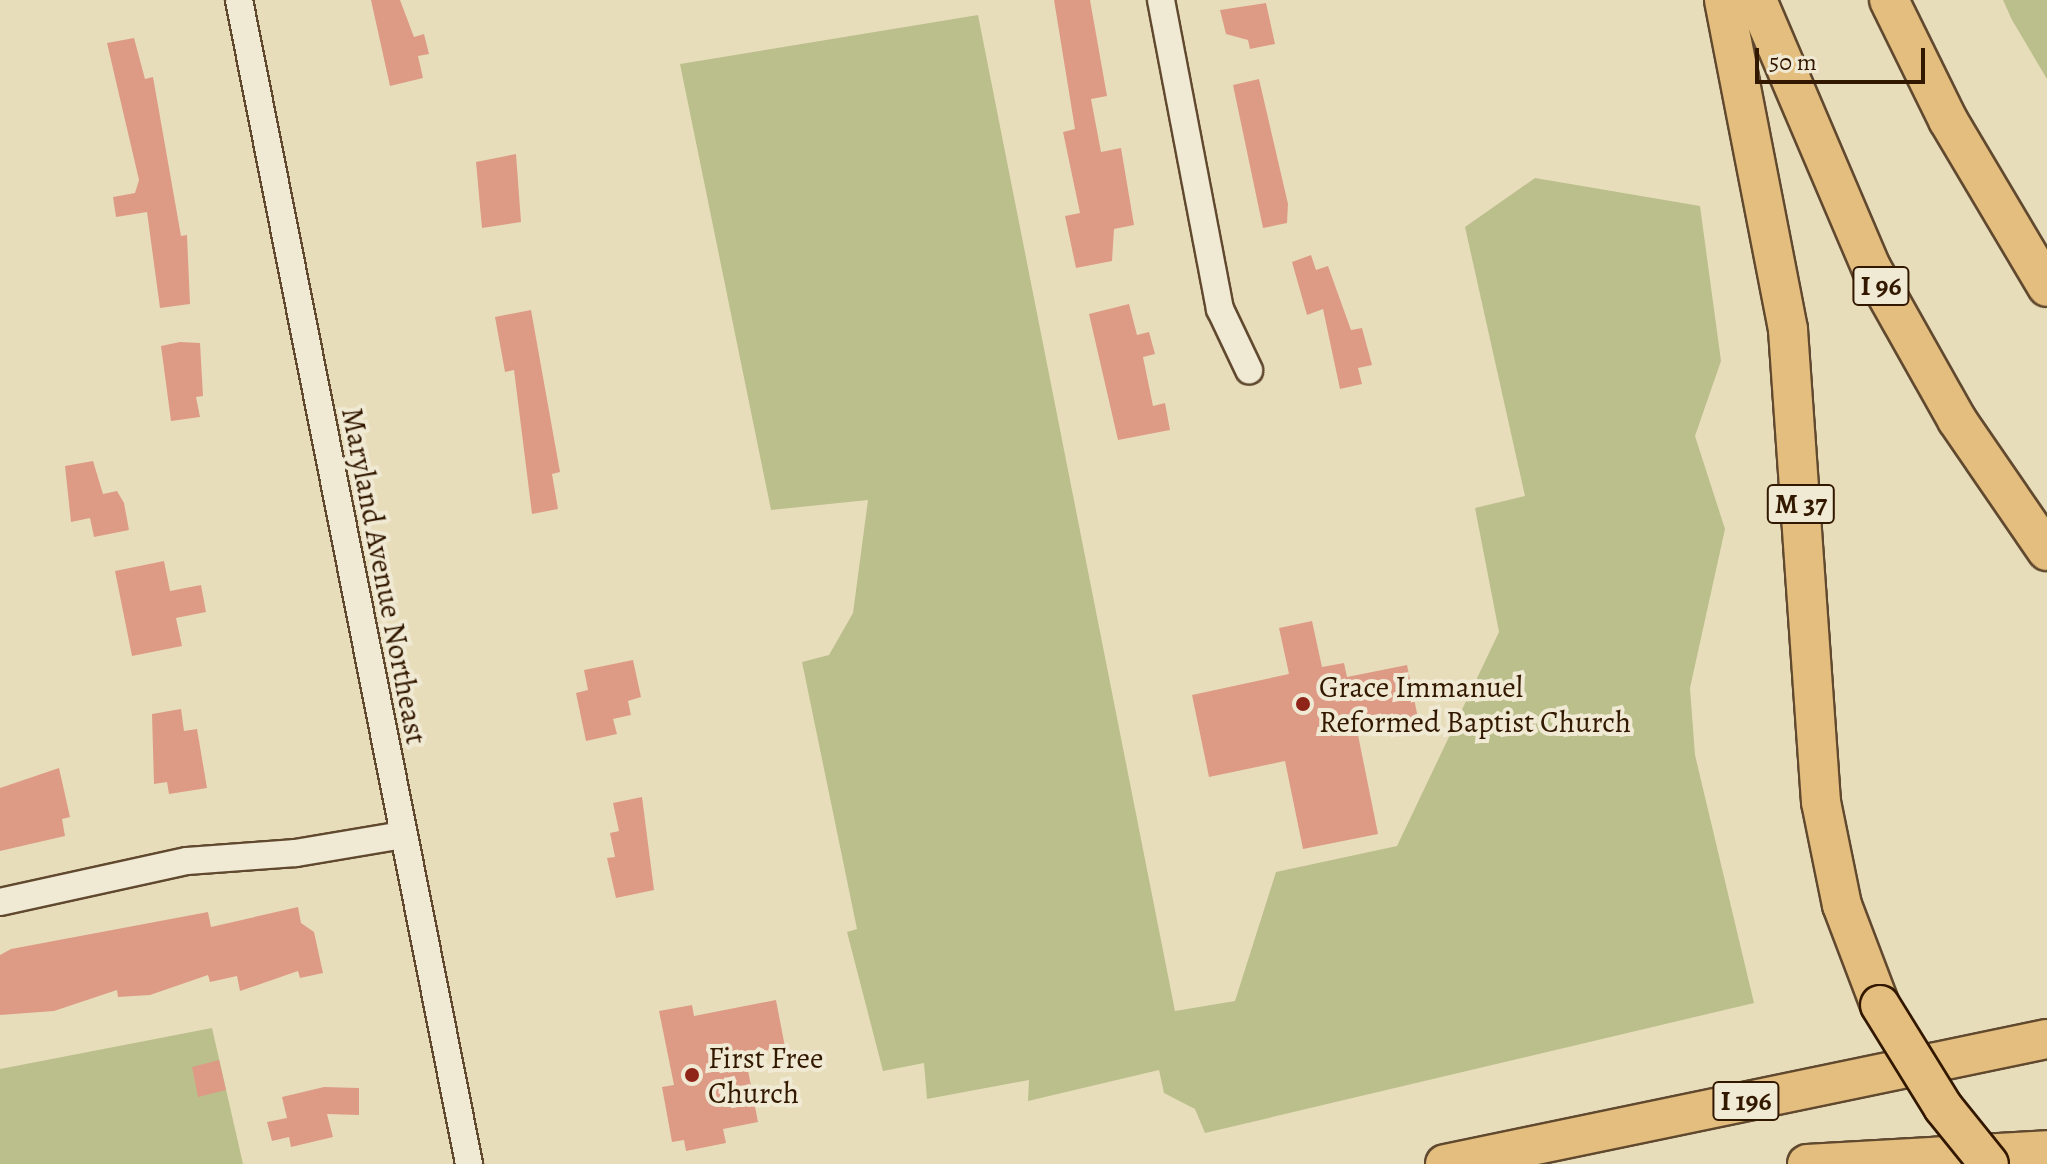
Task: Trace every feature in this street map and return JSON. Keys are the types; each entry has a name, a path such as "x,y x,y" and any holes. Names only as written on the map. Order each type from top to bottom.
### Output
{"highway":[{"name":"M 37","path":"1724,0 1788,330 1821,802 1842,905 1880,1005 1943,1107 1989,1164"},
{"name":"I 96","path":"1757,0 1872,269 1957,420 2047,551"},
{"path":"1889,0 1970,161 2047,287"},
{"name":"I 196","path":"1445,1164 2047,1039"},
{"path":"1807,1164 2047,1150"}],"street":[{"name":"Maryland Avenue Northeast","path":"239,0 469,1164"},
{"path":"1161,0 1220,309 1249,370"},
{"path":"0,902 187,861 402,835"}],"green space":[{"path":"2003,0 2047,0 2047,79 2012,20"},
{"path":"978,15 1175,1011 1235,1001 1276,872 1397,846 1499,632 1475,508 1525,496 1465,227 1535,178 1700,206 1721,361 1695,436 1725,529 1690,688 1695,755 1754,1003 1205,1133 1195,1109 1164,1093 1159,1070 1028,1101 1029,1080 927,1099 924,1063 883,1071 847,932 857,929 802,662 829,655 853,613 868,500 771,510 680,64"},
{"path":"212,1028 243,1164 0,1164 0,1069"}],"building":[{"path":"371,0 400,0 414,37 424,34 429,54 418,56 423,78 390,86"},
{"path":"1054,0 1090,0 1107,96 1091,99 1101,152 1121,148 1134,225 1114,229 1112,261 1076,268 1065,216 1080,213 1063,132 1075,129"},
{"path":"1266,3 1275,44 1250,49 1248,40 1226,34 1220,10"},
{"path":"134,38 145,79 153,77 181,236 187,235 190,304 160,308 147,212 116,217 113,197 135,193 139,180 107,43"},
{"path":"1259,79 1288,204 1287,223 1263,228 1233,85"},
{"path":"516,154 521,222 482,228 476,162"},
{"path":"1311,255 1316,270 1328,266 1351,330 1362,328 1372,365 1358,368 1362,384 1340,389 1323,309 1307,315 1292,262"},
{"path":"1129,304 1137,335 1149,332 1155,354 1143,357 1153,406 1165,403 1170,430 1118,440 1089,314"},
{"path":"531,310 560,472 552,474 558,509 532,514 514,370 505,372 495,317"},
{"path":"180,342 200,343 203,396 196,397 200,417 171,421 161,346"},
{"path":"93,461 103,494 117,491 124,503 129,530 94,537 90,518 71,522 65,466"},
{"path":"164,561 170,591 201,585 206,612 176,618 182,646 132,656 115,571"},
{"path":"1312,621 1322,667 1344,663 1347,677 1407,665 1418,718 1357,730 1378,834 1303,849 1285,761 1209,777 1192,695 1289,674 1279,628"},
{"path":"633,660 641,697 628,701 631,715 613,719 617,734 586,741 576,693 588,690 584,670"},
{"path":"181,709 184,731 197,729 207,788 169,794 167,782 154,784 152,714"},
{"path":"59,768 70,817 62,819 65,836 0,851 0,788"},
{"path":"642,797 654,890 616,898 607,858 615,857 610,833 619,831 613,803"},
{"path":"298,907 301,923 314,932 323,973 300,978 298,971 240,991 237,976 210,982 208,975 150,995 118,997 117,990 54,1011 0,1015 0,955 11,949 208,912 211,927"},
{"name":"First Free Church","path":"776,1000 785,1047 745,1055 758,1122 723,1129 726,1143 686,1151 684,1140 672,1142 662,1087 674,1085 659,1011 692,1005 694,1016"},
{"path":"219,1060 226,1090 198,1097 192,1067"},
{"path":"324,1087 359,1088 359,1115 327,1114 333,1137 291,1147 289,1137 272,1141 267,1122 287,1118 282,1097"}],"place":[{"name":"Grace Immanuel Reformed Baptist Church","path":"1303,704"},
{"name":"First Free Church","path":"692,1075"}]}
